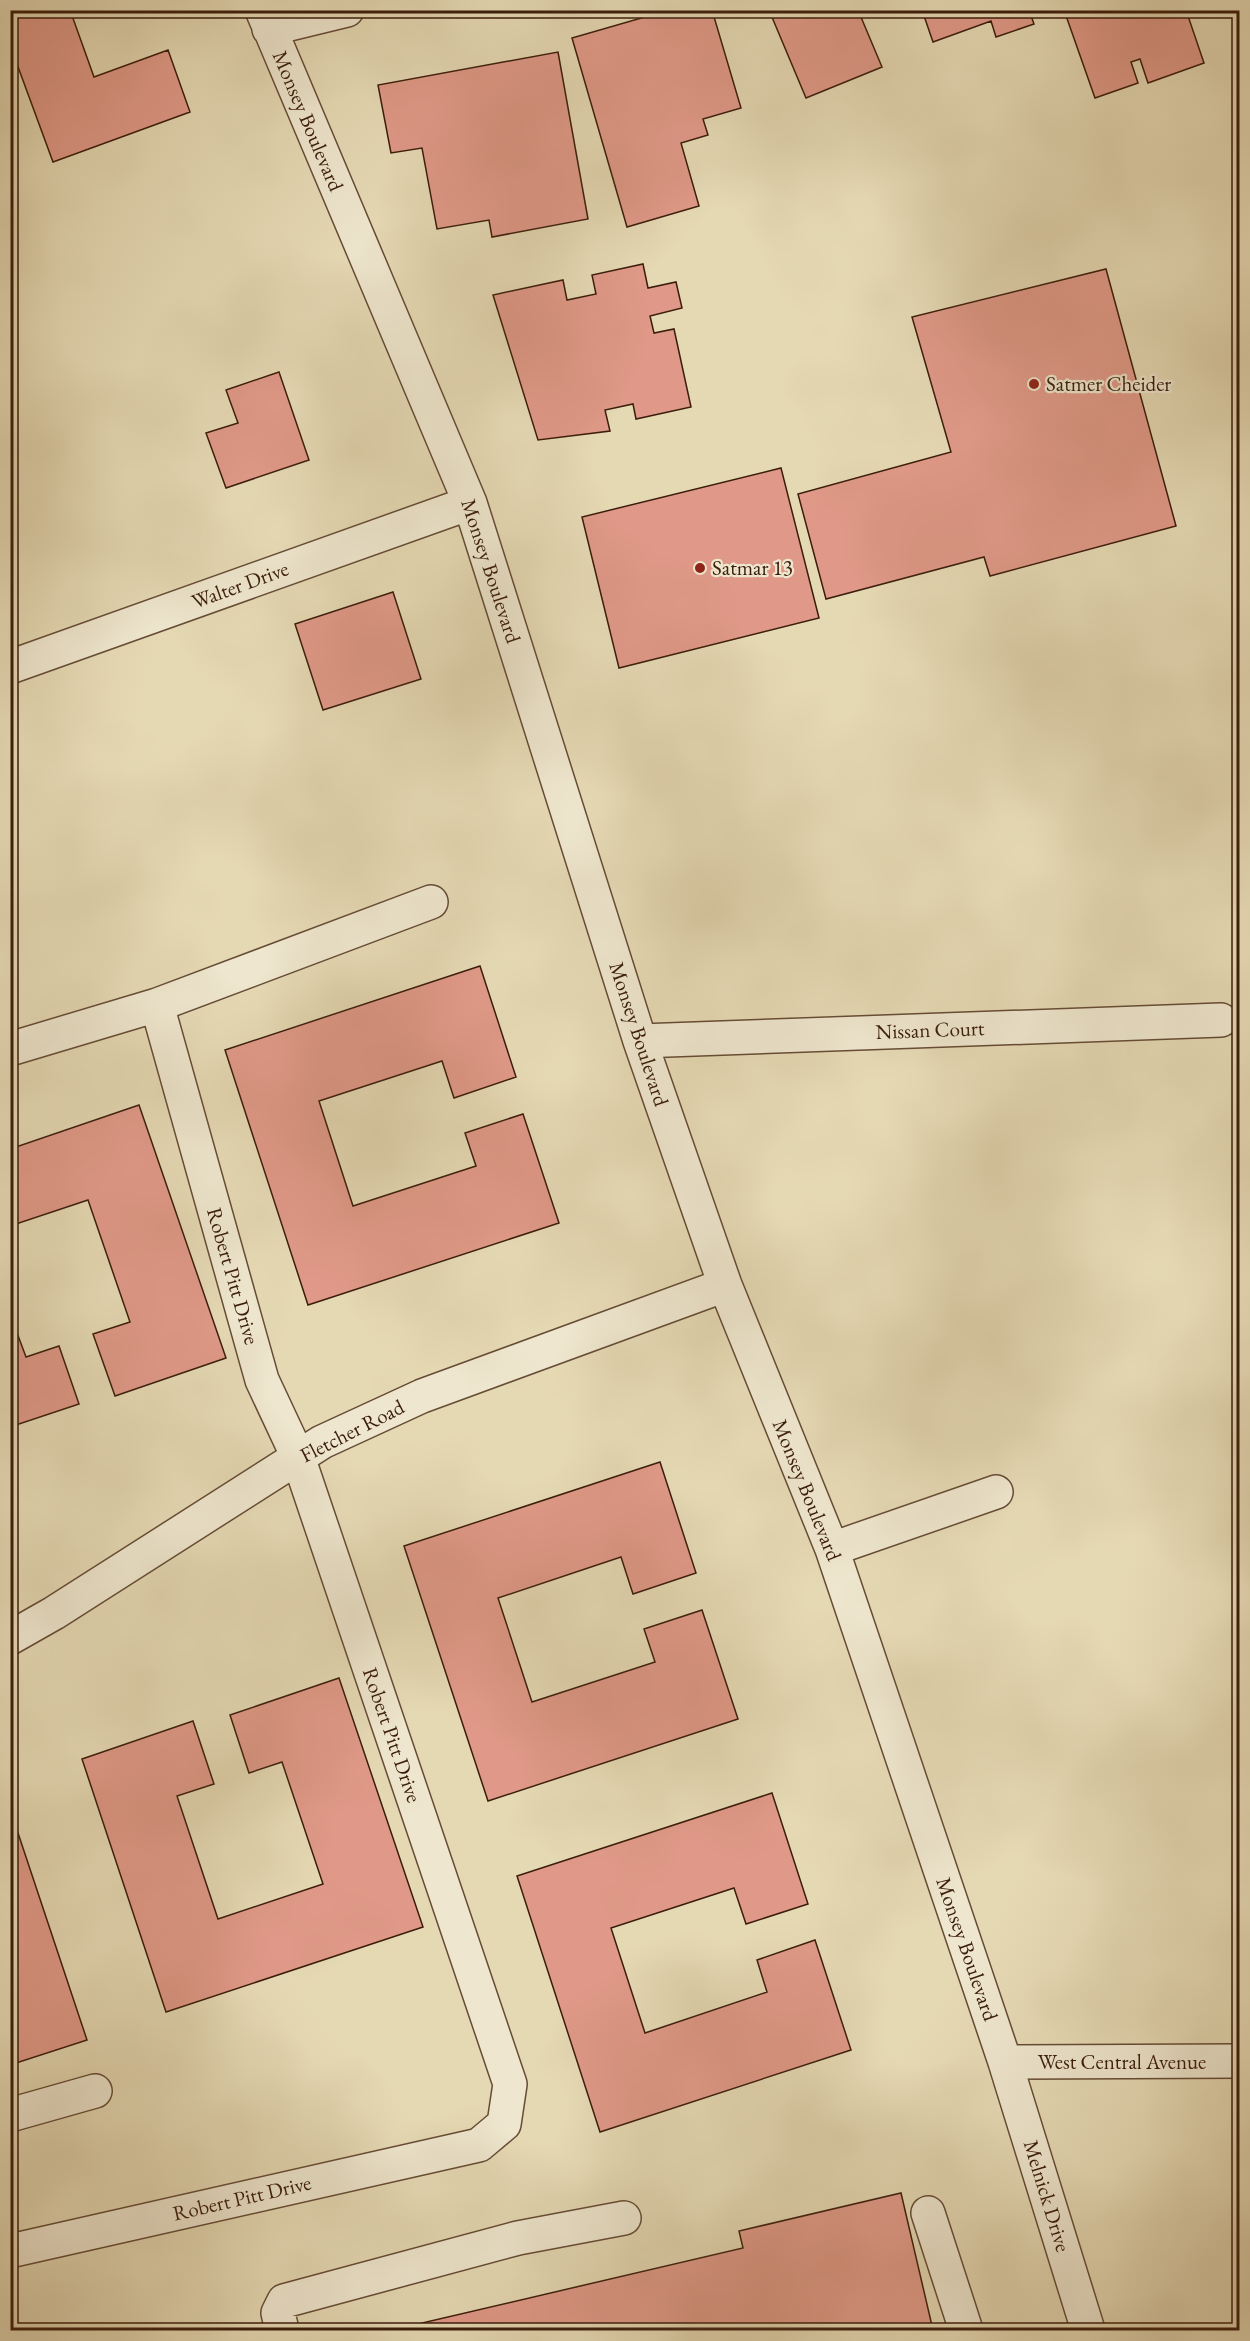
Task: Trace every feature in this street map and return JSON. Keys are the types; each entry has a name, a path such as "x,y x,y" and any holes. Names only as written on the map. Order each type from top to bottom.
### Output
{"street":[{"path":"265,20 347,10"},
{"name":"Monsey Boulevard","path":"265,20 470,503 640,1041 725,1285 832,1549 1005,2062"},
{"name":"Walter Drive","path":"10,667 470,503"},
{"path":"10,1050 157,1005 431,902"},
{"name":"Robert Pitt Drive","path":"10,2250 478,2145 504,2124 510,2084 298,1458 262,1380 157,1005"},
{"name":"Nissan Court","path":"640,1041 1221,1020"},
{"name":"Fletcher Road","path":"10,1638 54,1613 322,1442 422,1396 725,1285"},
{"path":"832,1549 996,1492"},
{"name":"West Central Avenue","path":"1005,2062 1239,2061"},
{"name":"Melnick Drive","path":"1005,2062 1089,2331"},
{"path":"10,2115 95,2091"},
{"path":"928,2213 966,2331"},
{"path":"282,2331 278,2313 284,2301 518,2238 624,2218"}],"building":[{"path":"10,10 70,10 94,77 168,50 190,112 53,162 10,45"},
{"path":"669,10 712,10 741,108 703,119 708,135 681,143 699,206 627,227 572,38"},
{"path":"769,10 858,10 882,67 806,98"},
{"path":"922,10 1029,10 1034,24 996,37 991,21 933,42"},
{"path":"1064,10 1186,10 1204,63 1148,83 1140,59 1131,62 1138,83 1095,98"},
{"path":"558,52 588,219 492,237 489,220 437,229 422,148 391,153 378,85"},
{"path":"643,264 648,288 676,282 682,308 650,316 654,333 674,329 691,407 636,419 633,404 605,410 610,431 538,440 493,295 563,280 567,300 596,294 592,275"},
{"name":"Satmer Cheider","path":"1106,269 1176,526 990,576 984,557 826,599 798,494 951,452 912,317"},
{"path":"279,372 309,460 226,488 206,433 238,423 226,390"},
{"name":"Satmar 13","path":"781,468 819,618 619,668 582,517"},
{"path":"393,592 421,679 323,710 295,624"},
{"path":"480,966 516,1077 454,1098 442,1061 319,1101 353,1206 476,1166 465,1133 523,1114 559,1223 308,1305 225,1050"},
{"path":"139,1105 226,1358 115,1396 93,1334 130,1322 88,1200 10,1226 10,1149"},
{"path":"10,1314 26,1357 59,1346 79,1404 10,1427"},
{"path":"660,1462 696,1573 633,1594 621,1557 498,1598 532,1702 655,1662 644,1629 702,1610 738,1719 488,1801 404,1546"},
{"path":"339,1678 423,1927 166,2012 82,1759 193,1721 214,1784 177,1796 218,1919 323,1884 282,1762 249,1773 230,1715"},
{"path":"772,1793 808,1904 746,1924 734,1888 611,1928 645,2033 767,1992 757,1960 815,1940 851,2050 600,2132 517,1876"},
{"path":"10,1809 87,2040 10,2065"},
{"path":"901,2193 933,2330 424,2330 422,2323 743,2248 739,2231"}],"place":[{"name":"Satmer Cheider","path":"1034,384"},
{"name":"Satmar 13","path":"700,568"}]}
